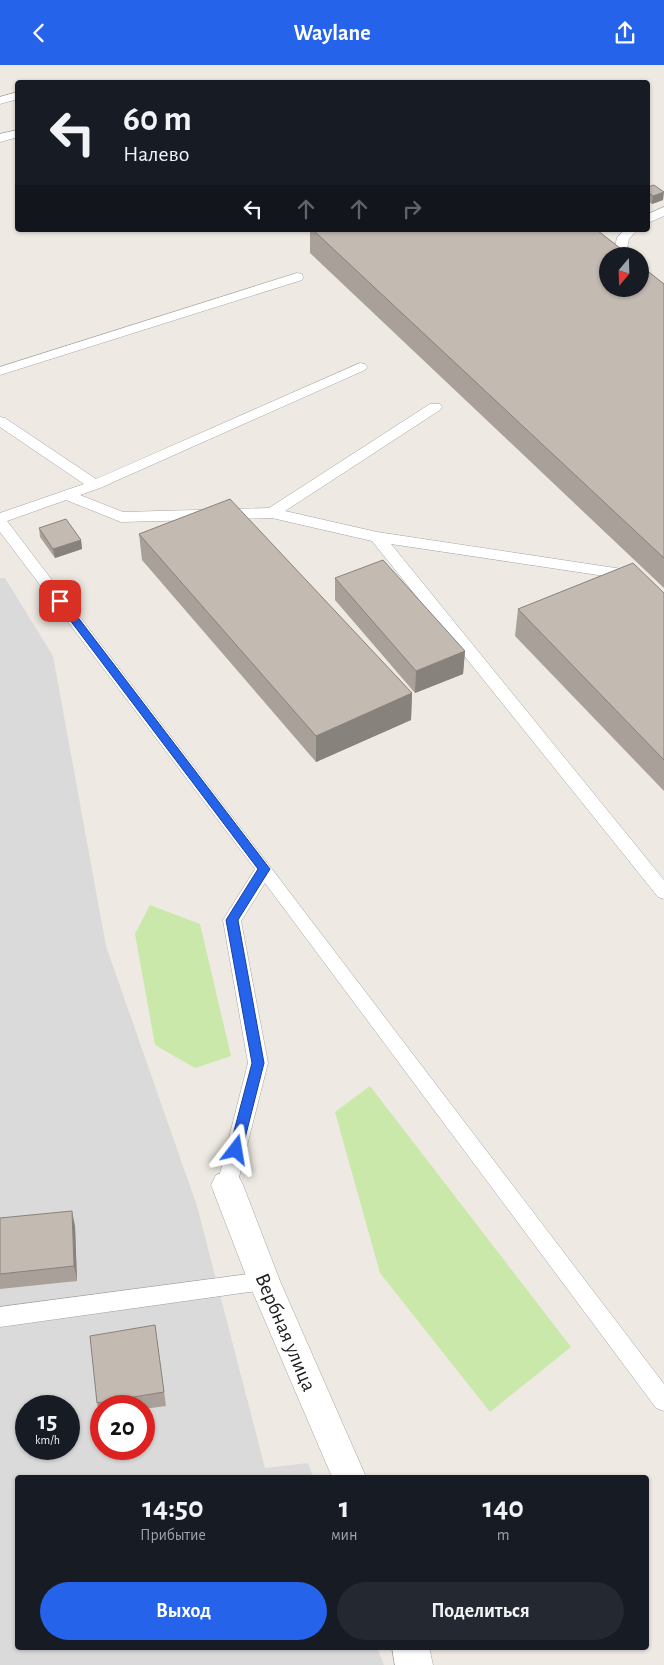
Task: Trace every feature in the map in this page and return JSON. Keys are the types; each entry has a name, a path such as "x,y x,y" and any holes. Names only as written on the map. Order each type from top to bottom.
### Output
{"street":[{"name":"Вербная улица","path":"227,1185 264,1281 348,1475"},
{"path":"411,1650 414,1665"}],"lane":[{"path":"0,101 15,96"},
{"path":"0,138 15,134"},
{"path":"650,218 664,211"},
{"path":"621,247 623,238 629,232"},
{"path":"0,371 297,277"},
{"path":"0,518 95,485 360,367"},
{"path":"272,513 435,407"},
{"path":"0,421 95,485"},
{"path":"69,495 121,517 272,513 377,537 622,574 664,609"},
{"path":"0,522 664,1401"},
{"path":"377,537 664,892"},
{"path":"227,1185 258,1063 232,920 264,869"},
{"path":"0,1317 264,1281"}],"shaded area":[{"path":"0,578 5,578 53,656 106,946 197,1206 265,1468 308,1463 312,1475 15,1475 15,1650 378,1650 384,1665 0,1665"}],"green space":[{"path":"150,905 200,924 231,1056 195,1068 155,1045 135,934"},
{"path":"370,1086 571,1347 490,1412 380,1273 335,1112"}],"building":[{"path":"654,185 664,192 653,196 650,194 650,186"},
{"path":"315,232 600,232 619,247 599,247 599,297 649,297 649,272 664,284 664,558"},
{"path":"230,499 412,693 316,736 139,534"},
{"path":"66,519 81,540 53,549 39,528"},
{"path":"383,560 465,651 416,671 335,578"},
{"path":"633,563 664,593 664,760 518,609"},
{"path":"72,1211 74,1266 0,1274 0,1218"},
{"path":"155,1325 164,1392 146,1395 96,1395 90,1336"}],"route":[{"path":"60,601 264,869 232,920 258,1063 236,1150"}]}
